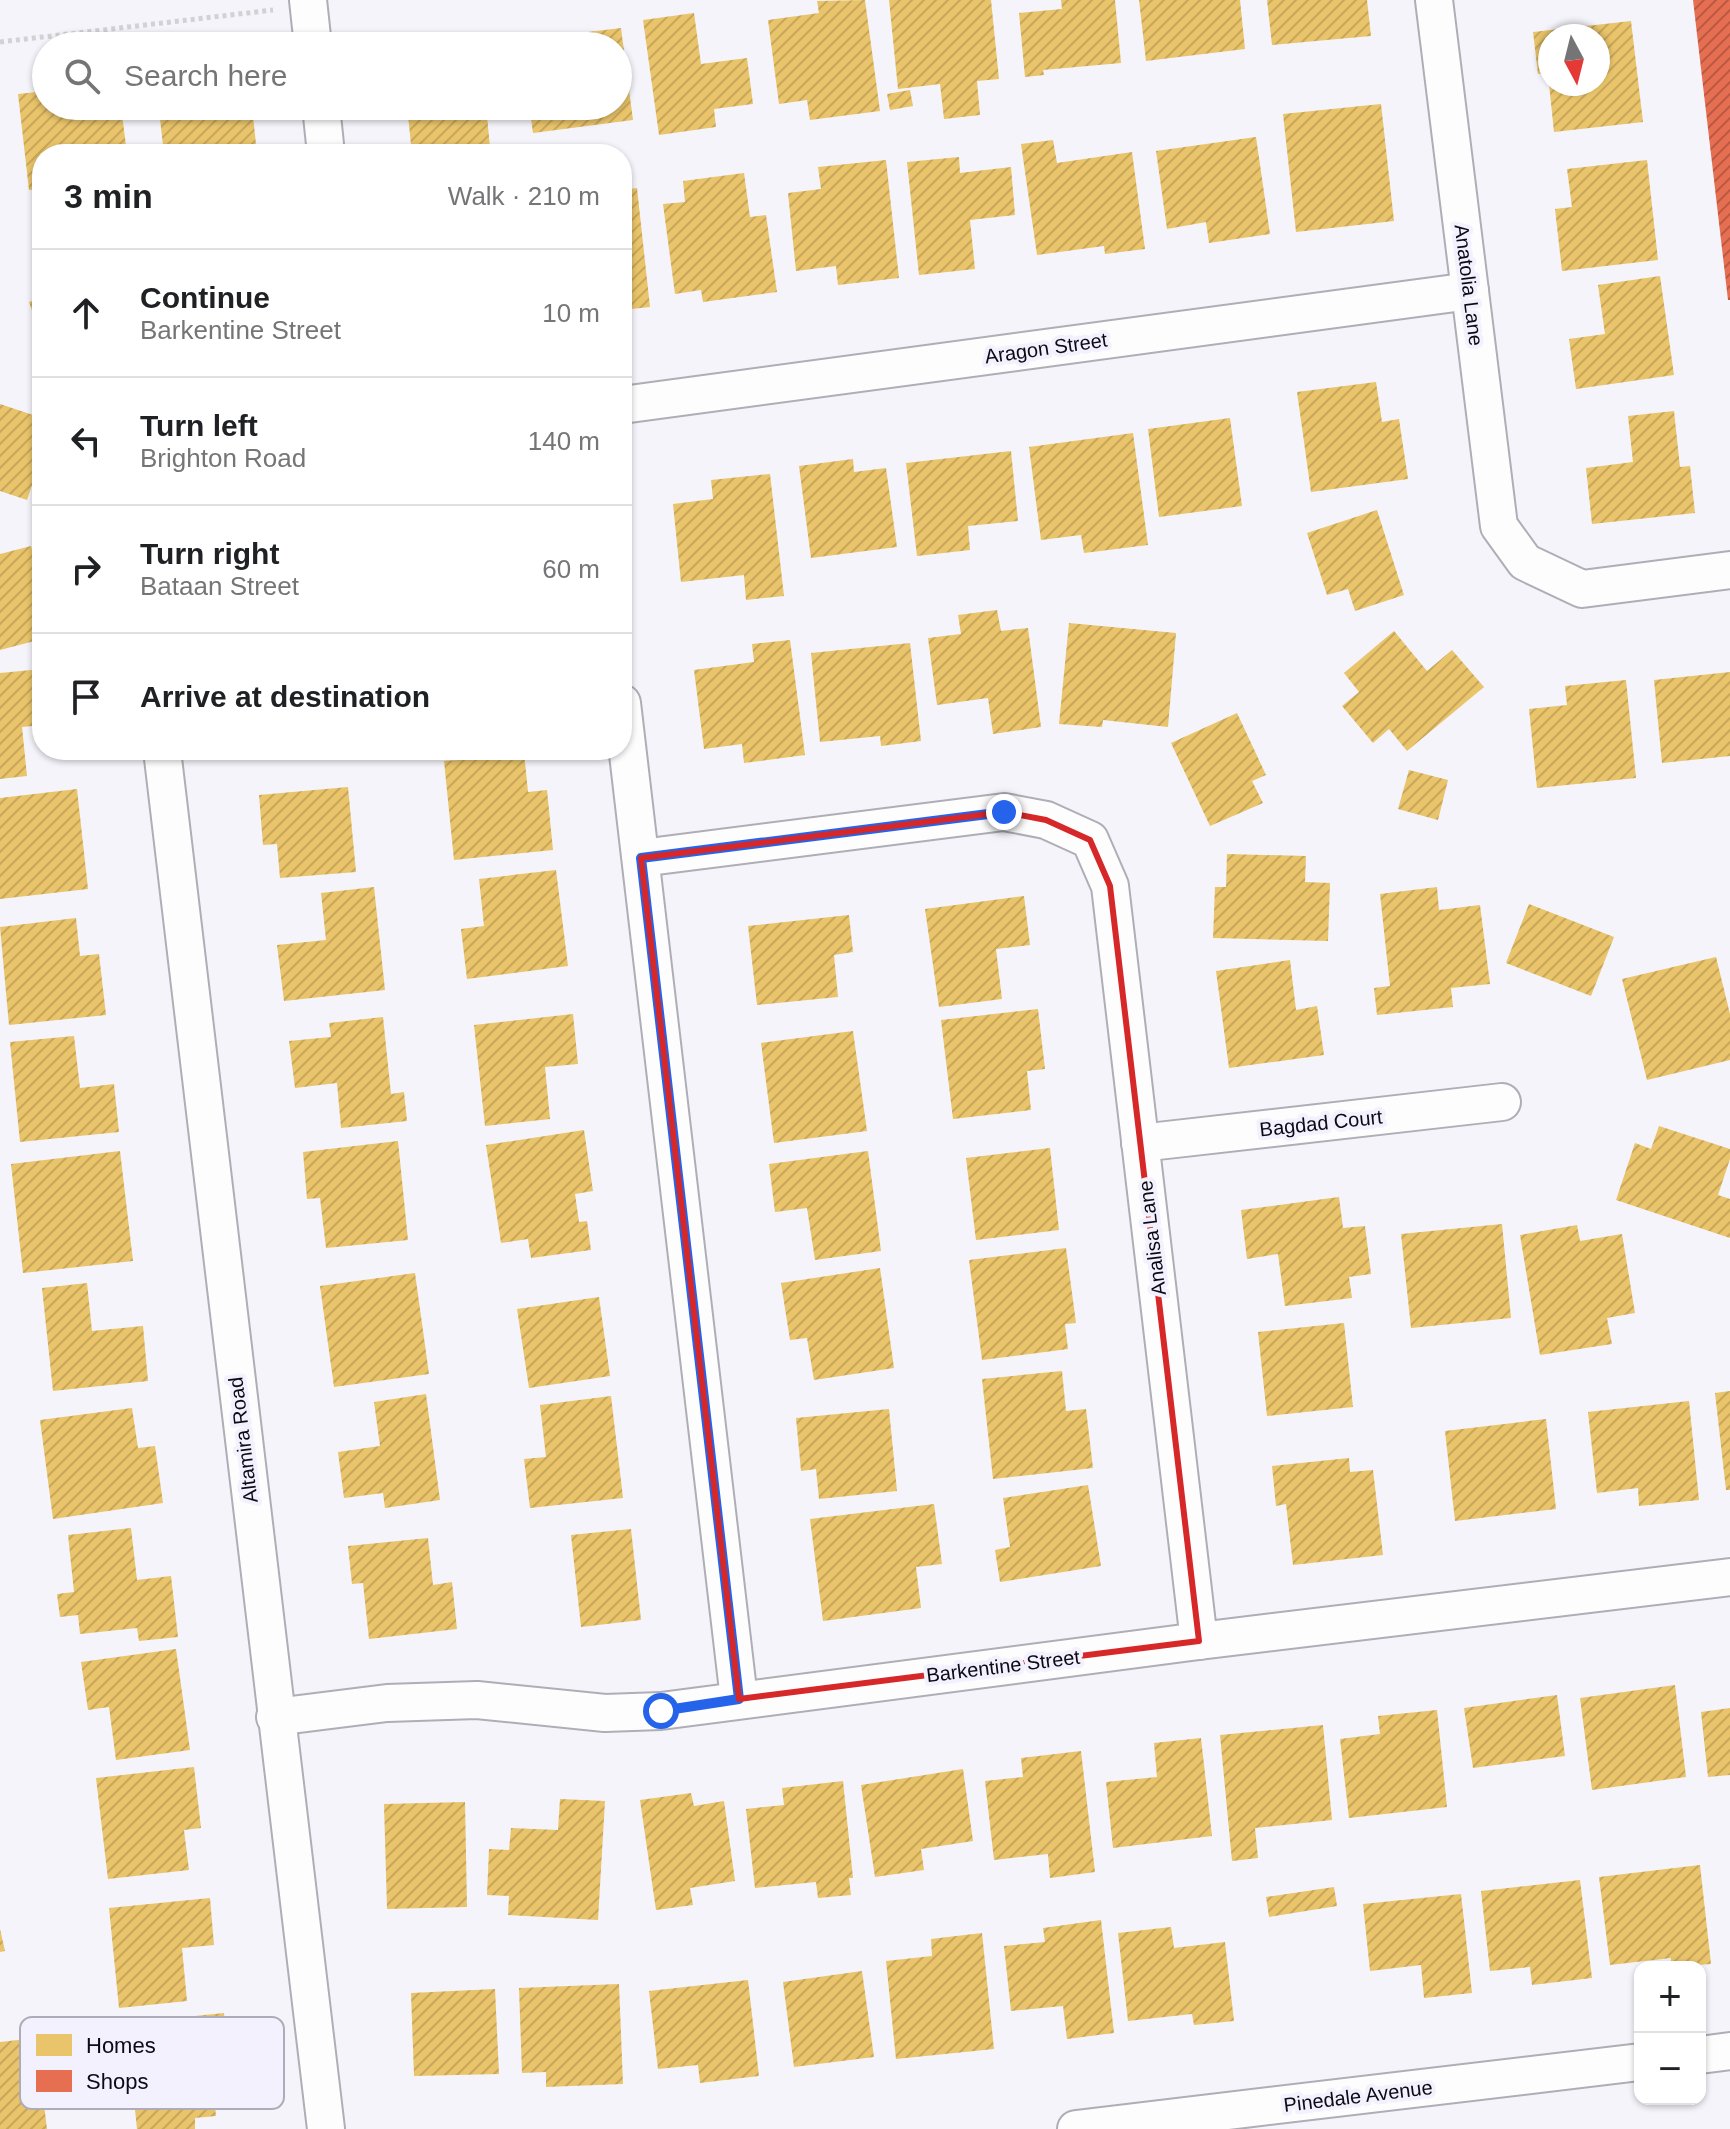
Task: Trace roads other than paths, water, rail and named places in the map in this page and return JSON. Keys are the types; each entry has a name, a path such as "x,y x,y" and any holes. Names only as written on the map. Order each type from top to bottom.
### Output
{"street":[{"name":"Anatolia Lane","path":"1434,0 1499,526 1525,562 1582,589 1730,570"},
{"path":"308,3 311,32"},
{"path":"322,120 325,144"},
{"name":"Aragon Street","path":"632,404 1470,291"},
{"name":"Altamira Road","path":"163,760 326,2129"},
{"path":"629,760 739,1699"},
{"name":"Analisa Lane","path":"641,858 1004,812 1046,820 1090,840 1110,886 1199,1641"},
{"name":"Bagdad Court","path":"1140,1143 1502,1102"},
{"name":"Barkentine Street","path":"275,1717 402,1703 477,1700 605,1713 661,1711 1199,1641 1730,1577"},
{"path":"1706,2054 1730,2051"},
{"name":"Pinedale Avenue","path":"1076,2129 1634,2063"}]}
